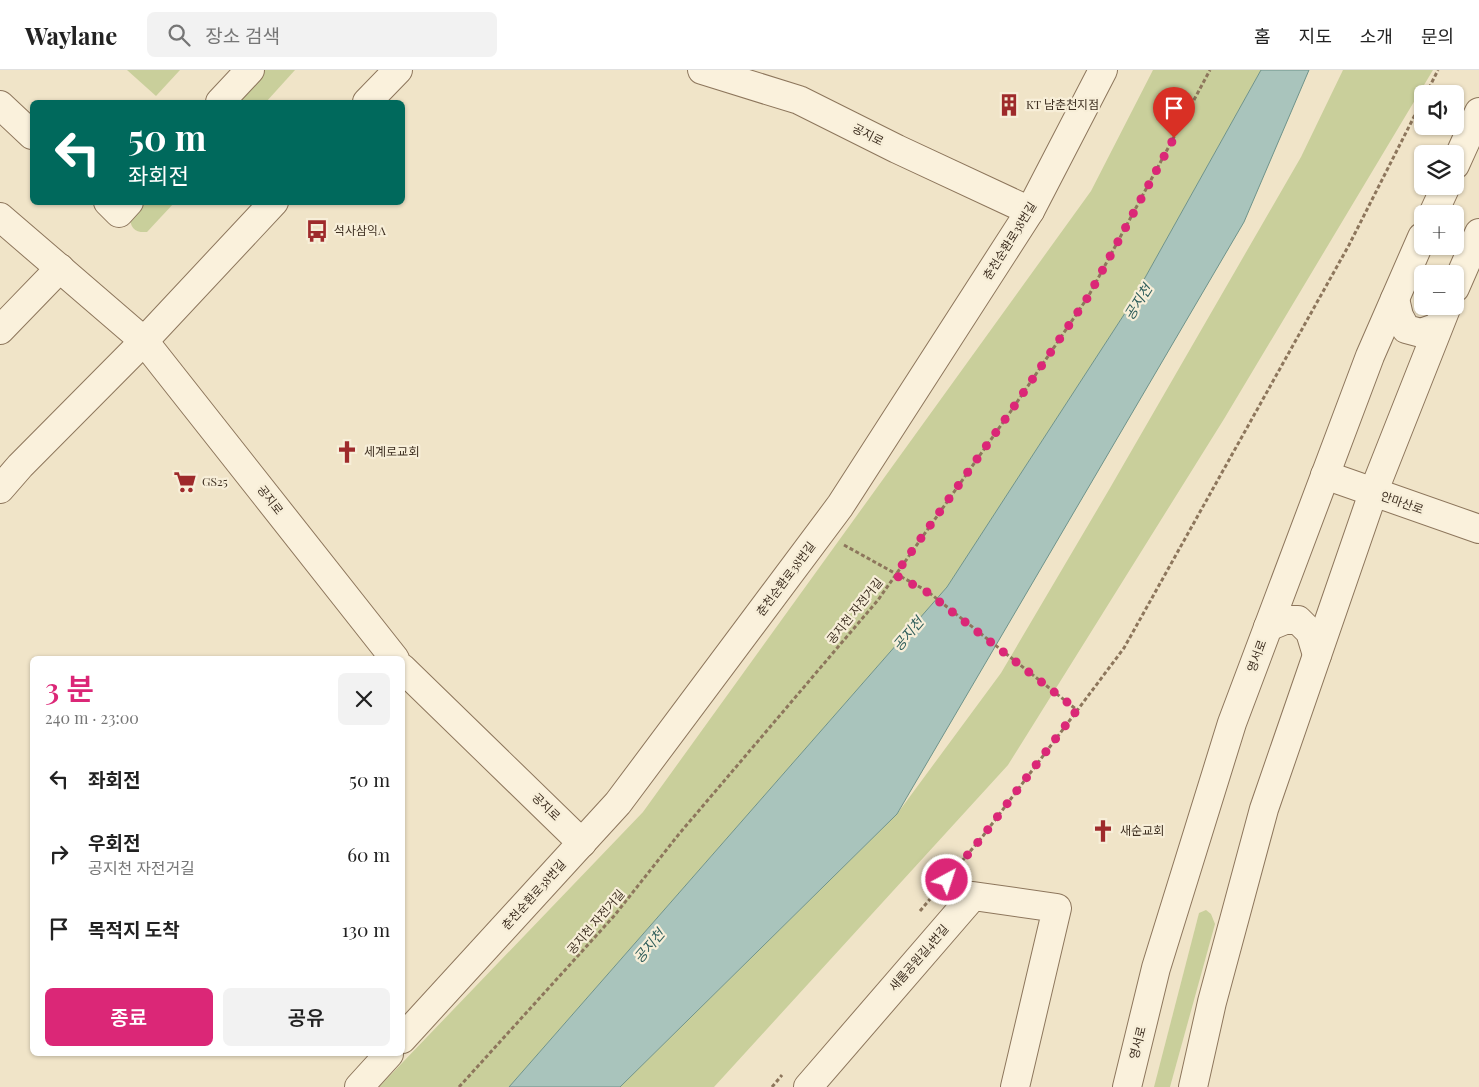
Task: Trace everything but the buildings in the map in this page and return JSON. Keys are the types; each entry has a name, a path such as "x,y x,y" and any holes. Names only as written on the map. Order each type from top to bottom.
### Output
{"street":[{"path":"222,100 250,70"},
{"path":"369,100 398,70"},
{"name":"공지로","path":"702,70 799,100 897,150 1030,211"},
{"name":"춘천순환로38번길","path":"405,1036 618,803 840,506 1030,211 1103,70"},
{"path":"0,105 30,132"},
{"path":"1464,145 1479,112"},
{"path":"111,205 120,213 127,205"},
{"path":"0,489 20,466 144,341 271,205"},
{"name":"공지로","path":"0,217 144,341 393,656"},
{"path":"1464,267 1479,233"},
{"name":"영서로","path":"1127,1087 1159,959 1232,723 1370,356 1414,255"},
{"path":"0,330 60,268"},
{"path":"1395,299 1399,316 1406,329 1421,333 1443,316"},
{"path":"1193,1087 1212,1002 1264,809 1373,493 1443,316"},
{"name":"안마산로","path":"1325,475 1479,529"},
{"path":"1268,627 1285,620 1298,620 1310,632 1317,654"},
{"name":"공지로","path":"405,671 582,843"},
{"name":"새롬공원길4번길","path":"808,1087 973,896 1056,908 1015,1087"},
{"path":"359,1087 387,1056"}],"path":[{"name":"공지천 자전거길","path":"459,1087 614,916 679,834 878,600 1011,411 1088,297 1210,70"},
{"path":"1430,85 1438,70"},
{"path":"914,918 983,836 1129,639 1349,245 1414,116"},
{"path":"842,544 927,592 1077,710"},
{"path":"772,1087 788,1068"}],"green space":[{"path":"127,70 180,70 156,96"},
{"path":"264,70 295,70 268,100 236,100"},
{"path":"1153,70 1261,70 1127,310 947,587 509,1087 379,1087 643,812 1091,191"},
{"path":"1343,70 1433,70 1424,85 1414,85 1414,102 1224,419 1008,765 714,1087 620,1087 897,814 1001,673 1301,157"},
{"path":"140,205 172,205 147,232 136,231 132,227 130,216"},
{"path":"1206,910 1211,914 1215,924 1170,1087 1154,1087 1199,913"}],"water":[{"name":"공지천","path":"1261,70 1309,70 1244,222 897,814 620,1087 509,1087 947,587 1127,310"}],"place":[{"name":"KT 남춘천지점","path":"1009,105"},
{"name":"석사삼익A","path":"317,231"},
{"name":"세계로교회","path":"347,452"},
{"name":"GS25","path":"185,482"},
{"name":"새순교회","path":"1103,831"}],"route":[{"path":"947,880 983,836 1077,710 927,592 895,575 1011,411 1088,297 1174,138"}]}
